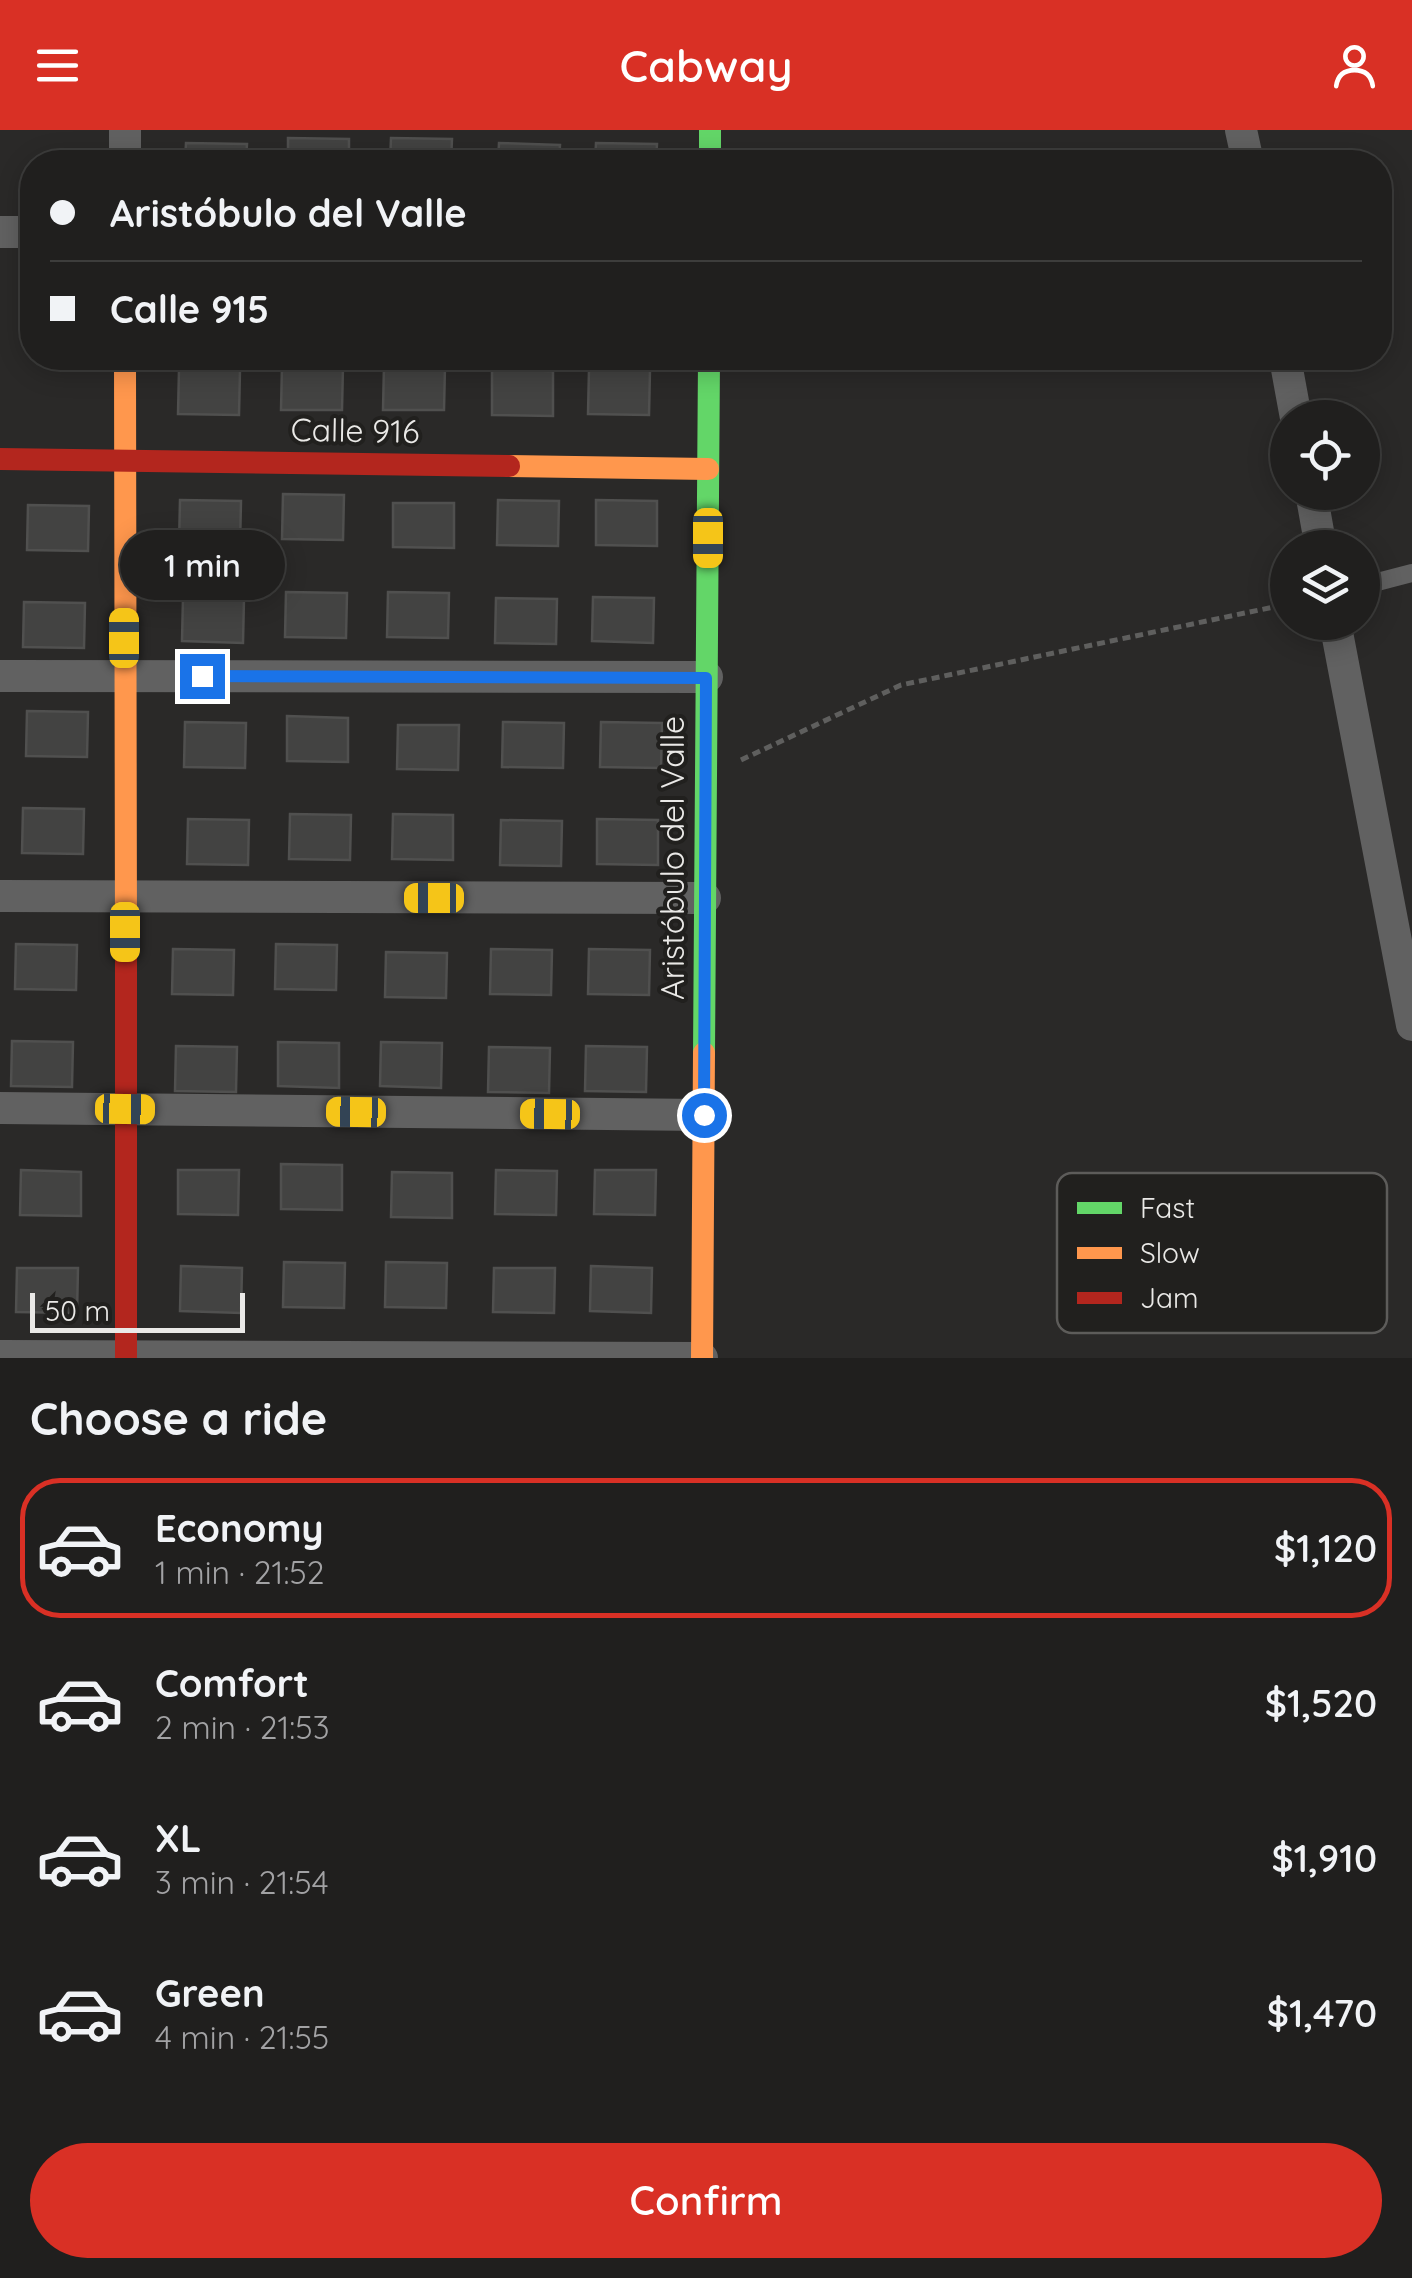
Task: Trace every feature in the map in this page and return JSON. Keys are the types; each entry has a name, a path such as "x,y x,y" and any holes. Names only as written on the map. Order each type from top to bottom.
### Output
{"street":[{"path":"125,370 126,1357"},
{"name":"Aristóbulo del Valle","path":"702,1358 709,370"},
{"path":"1287,370 1293,400"},
{"name":"Calle 916","path":"0,459 708,469"},
{"path":"1339,640 1412,1026"},
{"path":"0,676 706,678"},
{"path":"0,896 705,898"},
{"path":"0,1108 704,1115"},
{"path":"0,1356 702,1358"}],"lane":[{"path":"1380,581 1412,573"}],"path":[{"path":"706,776 901,685 1270,608"}],"building":[{"path":"288,138 349,139 349,150 288,150"},
{"path":"391,138 452,139 452,150 390,150"},
{"path":"186,143 247,144 247,150 186,150"},
{"path":"499,143 560,145 560,150 499,150"},
{"path":"596,143 657,144 657,150 596,150"},
{"path":"179,370 240,370 239,415 178,414"},
{"path":"282,370 343,370 342,410 281,410"},
{"path":"384,370 445,370 444,410 383,410"},
{"path":"492,370 553,371 553,416 492,415"},
{"path":"589,370 650,370 649,415 588,414"},
{"path":"283,494 344,495 343,540 282,539"},
{"path":"180,500 241,501 240,546 179,545"},
{"path":"498,500 559,501 558,546 497,545"},
{"path":"596,500 657,501 657,546 596,545"},
{"path":"393,503 454,503 454,548 393,547"},
{"path":"28,505 89,506 88,551 27,550"},
{"path":"286,592 347,593 346,638 285,637"},
{"path":"388,592 449,593 448,638 387,637"},
{"path":"183,597 244,598 243,643 182,641"},
{"path":"593,597 654,598 653,643 592,641"},
{"path":"496,598 557,599 556,644 495,643"},
{"path":"24,602 85,603 84,648 23,647"},
{"path":"27,711 88,712 87,757 26,756"},
{"path":"287,716 348,718 348,762 287,761"},
{"path":"185,722 246,723 245,768 184,767"},
{"path":"503,722 564,723 563,768 502,767"},
{"path":"601,722 662,723 661,768 600,767"},
{"path":"398,725 459,725 458,770 397,769"},
{"path":"23,808 84,809 83,854 22,853"},
{"path":"290,814 351,815 350,860 289,859"},
{"path":"393,814 453,815 453,860 392,859"},
{"path":"188,819 249,820 248,865 187,864"},
{"path":"597,819 658,820 658,865 597,864"},
{"path":"501,820 562,821 561,866 500,865"},
{"path":"16,944 77,945 76,990 15,989"},
{"path":"276,944 337,945 336,990 275,989"},
{"path":"173,949 234,950 233,995 172,994"},
{"path":"491,949 552,950 551,995 490,994"},
{"path":"589,949 650,950 649,995 588,994"},
{"path":"386,952 447,953 446,998 385,997"},
{"path":"12,1041 73,1042 72,1087 11,1086"},
{"path":"278,1042 339,1043 339,1088 278,1086"},
{"path":"381,1042 442,1043 441,1088 380,1086"},
{"path":"176,1046 237,1047 236,1092 175,1091"},
{"path":"586,1046 647,1047 646,1092 585,1091"},
{"path":"489,1047 550,1048 549,1093 488,1092"},
{"path":"281,1164 342,1165 342,1210 281,1209"},
{"path":"21,1170 81,1172 81,1216 20,1215"},
{"path":"178,1170 239,1170 238,1215 178,1214"},
{"path":"496,1170 557,1171 556,1215 495,1214"},
{"path":"595,1170 656,1170 655,1215 594,1214"},
{"path":"392,1172 452,1173 452,1218 391,1217"},
{"path":"284,1262 345,1263 344,1308 283,1307"},
{"path":"386,1262 447,1263 446,1308 385,1307"},
{"path":"181,1266 242,1268 241,1313 180,1311"},
{"path":"591,1266 652,1268 651,1313 590,1311"},
{"path":"17,1268 78,1268 77,1313 16,1312"},
{"path":"494,1268 555,1268 554,1313 493,1312"}],"traffic: fast":[{"path":"710,130 710,150"},
{"path":"704,1053 709,370"}],"traffic: slow":[{"path":"125,370 126,948"},
{"path":"509,466 708,469"},
{"path":"702,1358 704,1053"}],"traffic: jam":[{"path":"0,459 509,466"},
{"path":"126,948 126,1358"}],"route":[{"path":"202,676 706,678 704,1115"}]}
